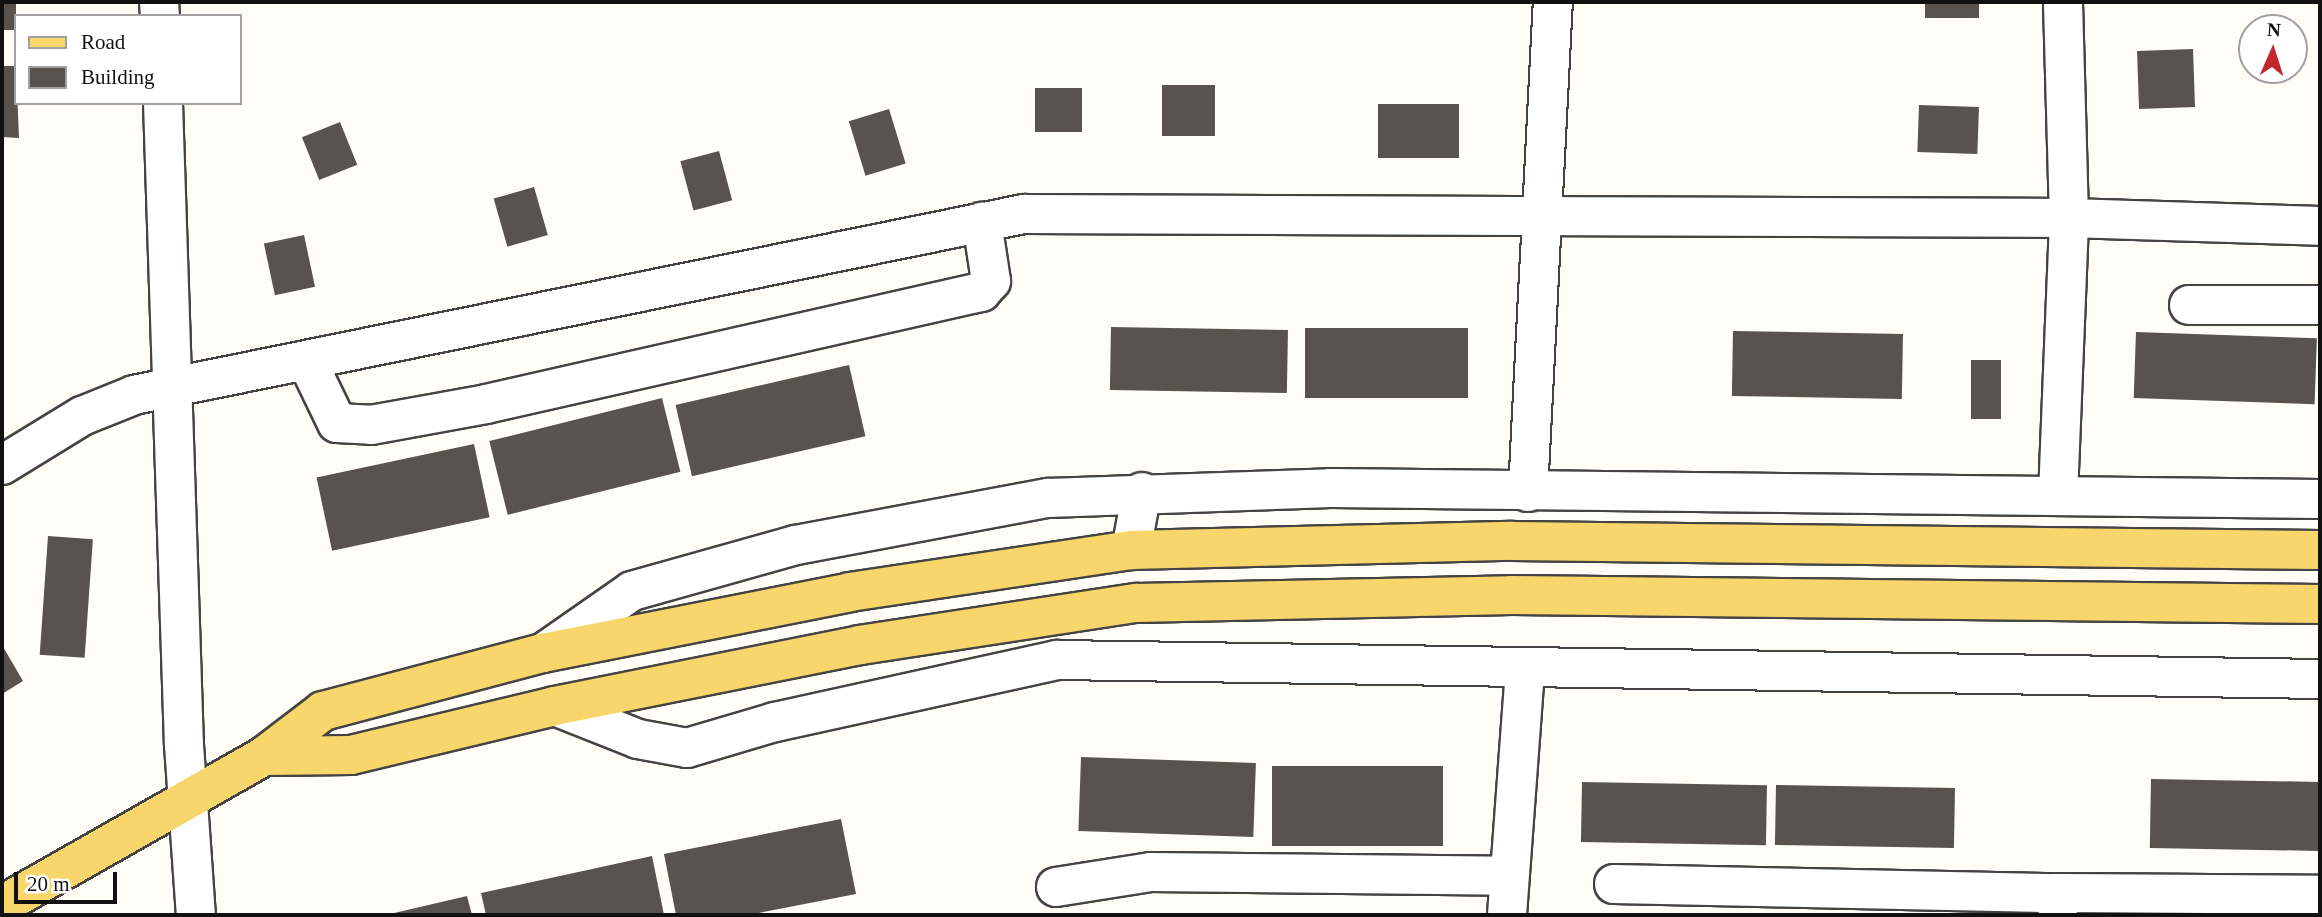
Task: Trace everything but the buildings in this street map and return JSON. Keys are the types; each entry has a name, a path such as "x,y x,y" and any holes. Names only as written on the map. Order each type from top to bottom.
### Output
{"main road":[{"path":"2,905 187,795 264,756 323,711 543,653 850,592 1131,550 1512,541 2320,550"},
{"path":"264,756 351,755 555,706 860,645 1136,603 1512,595 2320,604"}],"street":[{"path":"1528,492 1553,2"},
{"path":"2058,496 2069,218 2063,2"},
{"path":"163,105 187,795 195,915"},
{"path":"2,465 82,416 174,387 1024,214 1544,213 2069,218 2320,226"},
{"path":"307,361 337,423 371,425 486,404 981,292 991,281 982,222"},
{"path":"2189,305 2320,305"},
{"path":"1131,550 1142,492"},
{"path":"543,653 632,591 796,545 1048,498 1142,492 1528,492 2320,499"},
{"path":"555,706 638,739 687,748 775,722 1058,660 2320,679"},
{"path":"1507,915 1525,668"},
{"path":"1056,887 1151,872 1509,876"},
{"path":"1614,884 2057,904 2320,895"}]}
